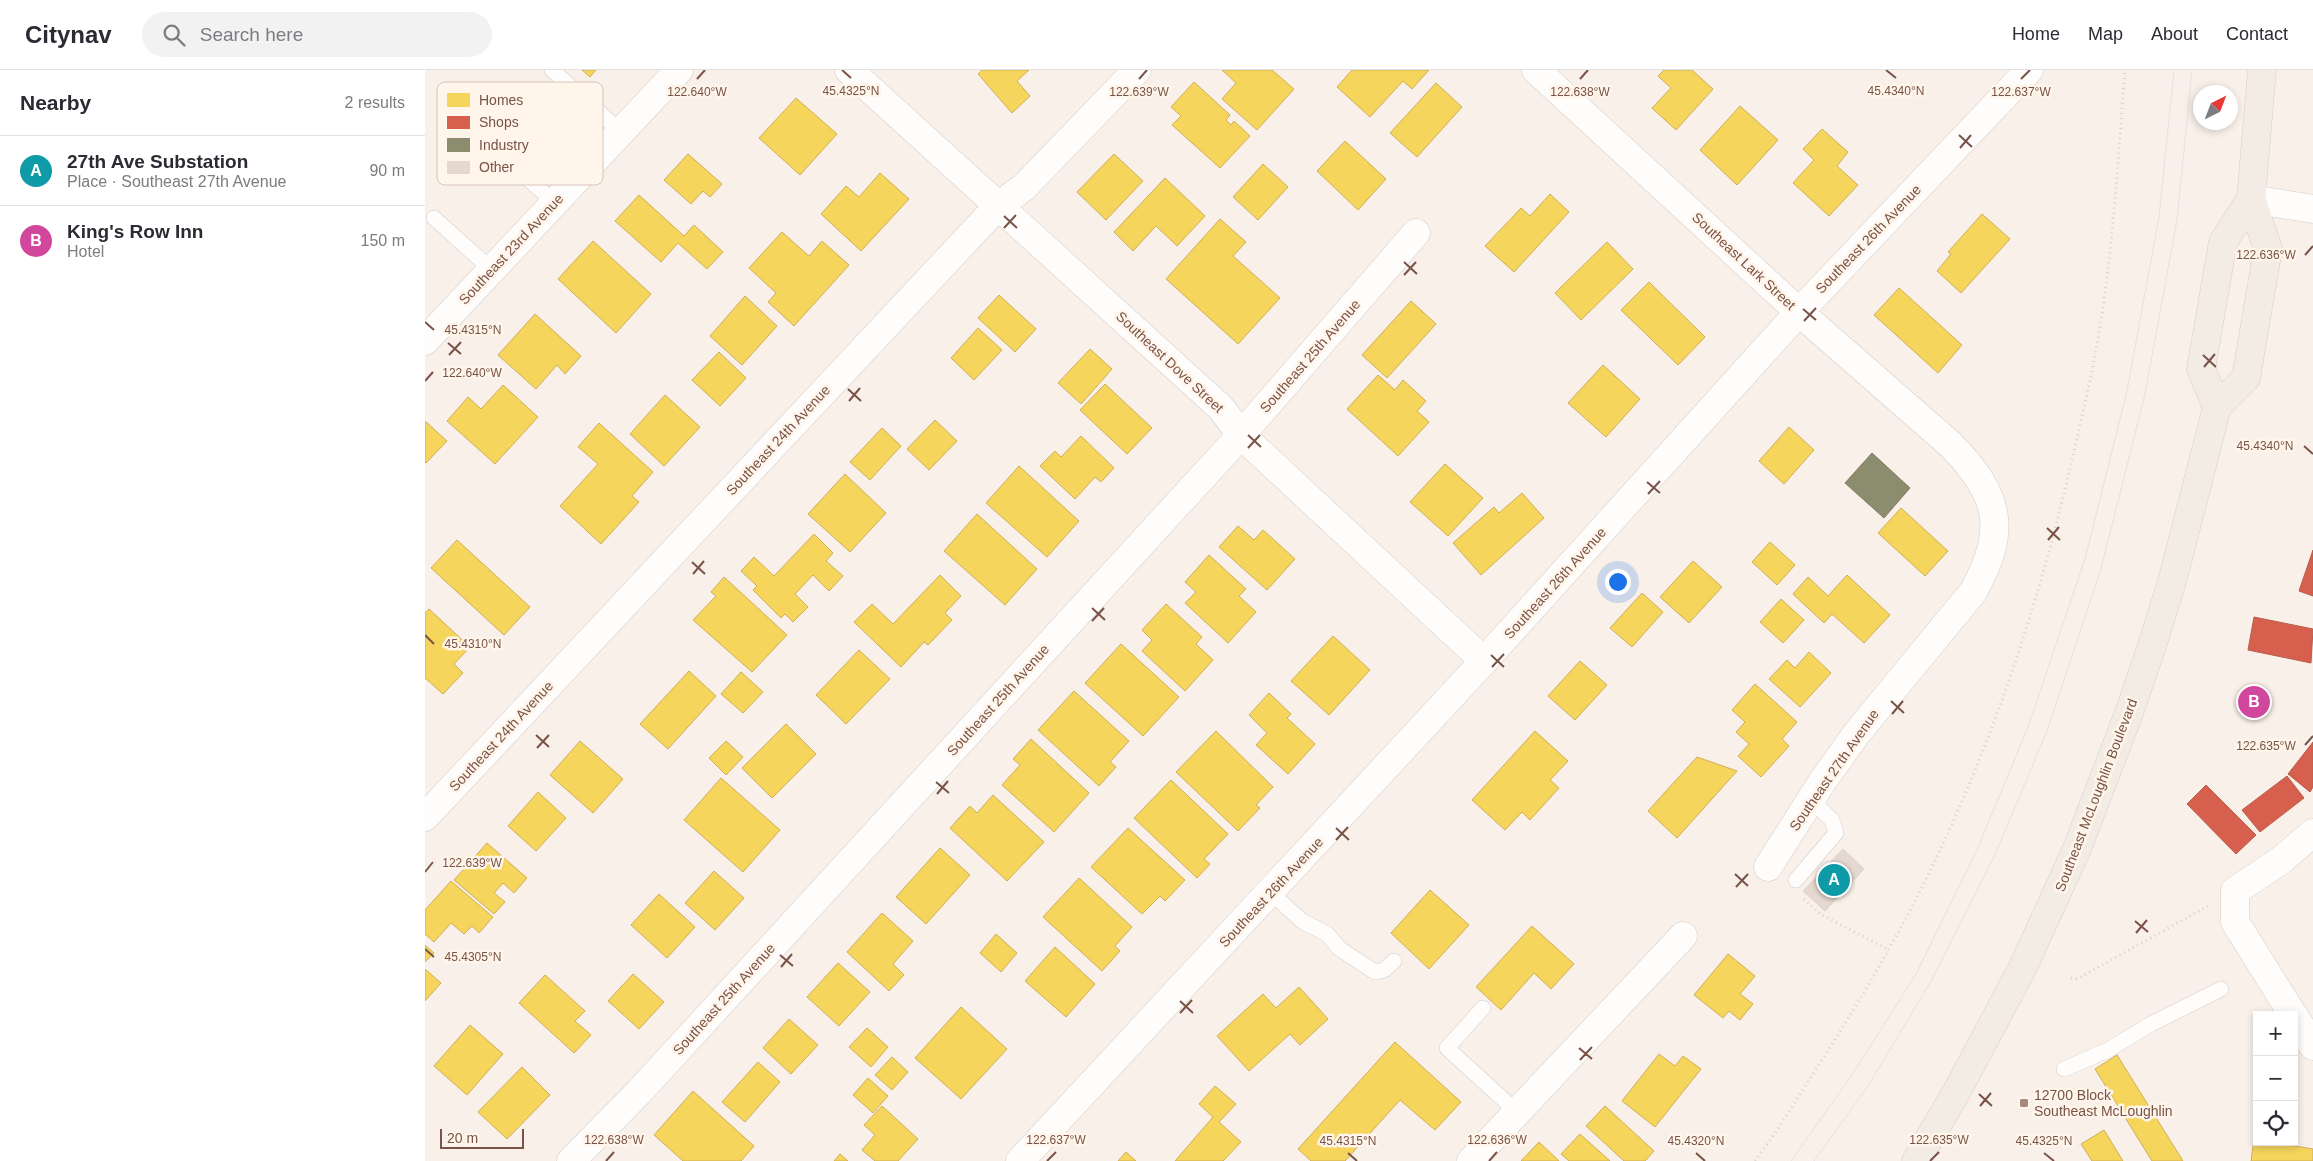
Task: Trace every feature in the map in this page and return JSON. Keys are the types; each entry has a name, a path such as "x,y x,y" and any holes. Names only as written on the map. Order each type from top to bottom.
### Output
{"main road":[{"path":"2251,199 2223,242 2201,369 2217,407 2246,378 2269,249 2251,199 2262,70"},
{"name":"Southeast McLoughlin Boulevard","path":"1916,1161 1957,1091 2022,969 2063,881 2099,792 2129,714 2173,578 2217,407"}],"street":[{"name":"Southeast 23rd Avenue","path":"603,151 679,70"},
{"name":"Southeast Dove Street","path":"849,70 1221,408 1241,434 1484,661"},
{"name":"Southeast 24th Avenue","path":"425,817 998,206 1024,187 1137,70"},
{"name":"Southeast 26th Avenue","path":"1020,1161 1484,661 1799,312 2029,70"},
{"name":"Southeast Lark Street","path":"1545,73 1799,312 1968,462 1982,483 1991,503 1996,526"},
{"name":"Southeast 23rd Avenue","path":"425,341 571,185"},
{"path":"2251,199 2313,209"},
{"name":"Southeast 25th Avenue","path":"571,1161 646,1084 1241,434 1416,233"},
{"name":"Southeast 27th Avenue","path":"1768,867 1857,733 1973,592 1987,568 1996,526"},
{"path":"2291,1011 2235,922 2235,891 2280,860 2313,833"},
{"path":"1471,1161 1683,936"},
{"path":"2298,1022 2313,1046"}],"lane":[{"path":"552,70 565,82"},
{"path":"603,116 621,132"},
{"path":"536,185 555,202"},
{"path":"434,218 492,270"},
{"path":"1796,880 1836,833 1832,820 1811,800"},
{"path":"1270,892 1302,921 1327,934 1340,949 1375,972 1384,970 1394,961"},
{"path":"2064,1069 2108,1050 2151,1024 2221,989"},
{"path":"1483,1008 1447,1048 1517,1112"}],"path":[{"path":"1755,1161 1862,998 1889,950 1921,889 1976,766 2006,688 2061,509 2085,406 2105,294 2125,70"},
{"path":"1796,880 1799,895 1820,914 1889,950"},
{"path":"2071,978 2077,979 2235,891"}],"building: Homes":[{"path":"582,70 596,70 590,77"},
{"path":"982,70 1029,70 1017,81 1030,96 1012,113 978,74"},
{"path":"1222,70 1272,70 1294,89 1257,130 1222,99 1236,83"},
{"path":"1352,70 1429,70 1412,89 1403,81 1370,117 1337,87"},
{"path":"1664,70 1692,70 1713,89 1676,130 1652,108 1671,88 1658,76"},
{"path":"1194,82 1230,115 1226,120 1231,125 1234,121 1250,136 1220,168 1172,125 1181,116 1171,107"},
{"path":"1436,83 1462,107 1417,157 1390,133"},
{"path":"796,98 837,134 800,175 759,138"},
{"path":"1740,106 1778,140 1737,185 1700,150"},
{"path":"1822,129 1848,152 1837,166 1858,185 1829,216 1793,183 1814,160 1803,149"},
{"path":"1345,141 1386,179 1358,210 1317,171"},
{"path":"688,154 722,184 710,197 703,191 691,204 664,180"},
{"path":"1114,154 1143,181 1106,220 1077,192"},
{"path":"1263,164 1288,187 1258,220 1233,197"},
{"path":"880,173 909,199 861,251 821,214 846,186 859,197"},
{"path":"1165,178 1205,216 1177,246 1156,226 1133,251 1114,232"},
{"path":"1550,194 1569,212 1514,272 1485,246 1521,208 1530,216"},
{"path":"639,195 684,236 694,225 723,252 707,269 678,243 661,262 615,221"},
{"path":"1982,214 2010,239 1961,293 1937,271 1951,254 1948,252"},
{"path":"1220,219 1246,242 1233,256 1280,298 1238,344 1166,279"},
{"path":"782,232 809,256 822,241 849,265 794,326 768,302 776,293 749,268"},
{"path":"593,241 651,294 616,333 558,279"},
{"path":"1607,242 1633,269 1581,320 1555,293"},
{"path":"1649,282 1705,337 1678,365 1621,310"},
{"path":"1899,288 1962,345 1938,373 1874,315"},
{"path":"999,295 1036,329 1015,352 978,318"},
{"path":"745,296 777,326 742,365 710,336"},
{"path":"1411,301 1436,324 1387,378 1362,355"},
{"path":"535,314 581,356 565,374 557,365 536,389 498,355"},
{"path":"978,328 1002,350 974,380 951,358"},
{"path":"1090,349 1112,369 1081,404 1058,383"},
{"path":"719,352 746,378 720,406 692,380"},
{"path":"1603,365 1640,399 1606,437 1568,403"},
{"path":"1378,375 1395,390 1403,380 1426,401 1417,411 1429,422 1398,456 1347,409"},
{"path":"1105,384 1152,428 1127,454 1080,410"},
{"path":"503,385 538,417 495,464 447,421 468,397 481,409"},
{"path":"665,395 700,427 664,466 630,434"},
{"path":"935,420 957,441 929,470 907,449"},
{"path":"425,421 447,441 426,463 425,462"},
{"path":"599,423 653,472 632,496 639,502 601,544 560,506 598,464 578,447"},
{"path":"1789,427 1814,450 1784,484 1759,461"},
{"path":"882,428 901,446 870,480 850,462"},
{"path":"1081,436 1114,468 1101,482 1095,477 1075,499 1040,466 1055,451 1061,457"},
{"path":"1445,464 1483,498 1448,536 1410,502"},
{"path":"1019,466 1079,521 1047,557 986,503"},
{"path":"845,474 886,513 850,552 808,514"},
{"path":"1522,493 1544,518 1481,575 1453,543 1494,507 1499,513"},
{"path":"1901,508 1948,551 1925,576 1878,533"},
{"path":"977,514 1037,569 1005,605 944,551"},
{"path":"1238,526 1254,540 1263,530 1295,559 1267,590 1219,547"},
{"path":"814,534 833,553 826,561 843,576 829,591 813,575 795,594 808,607 793,622 785,614 781,618 753,590 757,586 741,571 754,557 774,576"},
{"path":"457,540 530,607 504,635 431,568"},
{"path":"1770,542 1795,565 1777,585 1752,562"},
{"path":"1209,555 1246,589 1239,596 1256,612 1228,643 1185,603 1196,592 1185,582"},
{"path":"1693,561 1722,587 1689,623 1660,597"},
{"path":"940,575 961,596 945,613 952,620 928,645 924,642 901,667 854,622 872,604 893,624"},
{"path":"1847,575 1890,615 1864,643 1832,614 1824,623 1793,594 1808,577 1828,596"},
{"path":"724,577 787,635 752,672 693,620 716,596 711,592"},
{"path":"1642,593 1663,612 1632,647 1610,628"},
{"path":"1781,599 1804,620 1783,643 1760,622"},
{"path":"1166,604 1202,637 1196,644 1213,660 1185,691 1142,651 1152,640 1142,630"},
{"path":"429,609 470,647 454,664 463,673 443,694 425,678 425,613"},
{"path":"1333,636 1370,670 1329,715 1291,681"},
{"path":"1121,644 1179,697 1143,736 1085,683"},
{"path":"859,650 890,679 846,724 816,695"},
{"path":"1809,652 1831,673 1800,707 1769,679 1787,660 1795,668"},
{"path":"1580,661 1607,685 1575,720 1548,696"},
{"path":"689,671 716,696 668,749 640,724"},
{"path":"741,672 763,692 743,713 721,694"},
{"path":"1755,684 1797,722 1782,739 1789,746 1761,777 1738,756 1749,744 1736,732 1745,722 1732,710"},
{"path":"1074,691 1129,741 1110,762 1116,767 1099,786 1038,730"},
{"path":"1269,693 1291,714 1287,718 1315,744 1288,774 1256,745 1267,733 1249,715"},
{"path":"786,724 816,754 772,798 742,768"},
{"path":"1216,731 1273,787 1256,805 1260,808 1238,831 1176,772"},
{"path":"1535,731 1568,761 1550,780 1559,788 1530,820 1522,812 1505,830 1472,800"},
{"path":"1031,739 1089,793 1054,832 1002,785 1020,765 1013,759"},
{"path":"580,741 623,779 593,813 550,775"},
{"path":"726,741 743,757 726,775 709,758"},
{"path":"1697,757 1737,771 1677,838 1648,811"},
{"path":"721,778 780,830 743,872 684,820"},
{"path":"1171,780 1228,834 1204,859 1210,864 1197,878 1134,818"},
{"path":"538,792 566,818 536,851 508,826"},
{"path":"993,795 1044,842 1007,881 950,828 970,806 977,813"},
{"path":"1128,828 1185,880 1165,901 1160,896 1142,914 1091,867"},
{"path":"487,843 527,878 514,893 503,883 494,893 505,902 494,914 454,880"},
{"path":"940,848 970,875 926,924 896,897"},
{"path":"714,871 744,898 715,930 685,903"},
{"path":"1079,878 1132,927 1115,946 1120,951 1102,971 1043,917"},
{"path":"451,881 493,917 479,933 472,926 464,934 451,923 434,942 425,934 425,910"},
{"path":"1430,890 1469,925 1429,969 1391,933"},
{"path":"659,894 695,927 667,958 631,925"},
{"path":"882,913 913,941 893,964 904,975 889,991 847,952"},
{"path":"1532,926 1574,964 1551,989 1534,973 1501,1010 1476,987"},
{"path":"996,934 1017,953 1001,972 980,953"},
{"path":"425,945 434,953 425,962"},
{"path":"1055,947 1095,984 1066,1017 1025,981"},
{"path":"1728,954 1755,976 1740,994 1753,1004 1740,1020 1729,1011 1723,1018 1694,995"},
{"path":"838,963 870,992 839,1026 807,997"},
{"path":"425,969 441,983 425,1001"},
{"path":"633,974 664,1002 639,1029 608,1001"},
{"path":"545,975 585,1011 575,1021 591,1035 574,1053 519,1003"},
{"path":"1299,987 1328,1019 1300,1045 1290,1034 1249,1071 1217,1036 1263,994 1276,1008"},
{"path":"961,1007 1007,1049 961,1099 915,1058"},
{"path":"789,1019 818,1045 791,1074 763,1048"},
{"path":"470,1025 503,1054 467,1095 434,1066"},
{"path":"867,1028 888,1047 871,1067 849,1047"},
{"path":"1395,1042 1461,1102 1435,1130 1400,1100 1345,1161 1311,1161 1298,1149"},
{"path":"1659,1054 1675,1066 1683,1056 1701,1069 1655,1127 1622,1101"},
{"path":"2117,1055 2183,1161 2152,1161 2095,1069"},
{"path":"892,1057 908,1072 892,1090 875,1075"},
{"path":"758,1062 780,1082 745,1122 722,1102"},
{"path":"522,1067 550,1095 507,1139 478,1112"},
{"path":"868,1078 888,1096 873,1113 853,1095"},
{"path":"1215,1086 1236,1104 1219,1122 1241,1142 1223,1161 1175,1161 1213,1117 1199,1104"},
{"path":"693,1091 754,1146 741,1161 683,1161 654,1135"},
{"path":"882,1106 918,1139 898,1161 875,1161 862,1150 875,1135 864,1125"},
{"path":"1605,1106 1654,1151 1645,1161 1624,1161 1586,1126"},
{"path":"2104,1130 2123,1161 2092,1161 2081,1144"},
{"path":"1580,1134 1610,1161 1569,1161 1561,1154"},
{"path":"1539,1142 1559,1161 1521,1161"},
{"path":"2253,1146 2295,1146 2313,1149 2313,1161 2251,1161"},
{"path":"1126,1152 1136,1161 1118,1161"},
{"path":"840,1154 848,1161 834,1161"}],"building: Shops":[{"path":"2313,550 2313,596 2299,591"},
{"path":"2254,617 2313,629 2311,663 2248,650"},
{"path":"2313,742 2313,787 2310,792 2288,774"},
{"path":"2287,776 2304,798 2260,832 2242,810"},
{"path":"2206,785 2256,835 2236,854 2187,804"}],"building: Industry":[{"path":"1872,453 1910,488 1884,518 1845,483"}],"building: Other":[{"path":"1843,849 1864,869 1825,911 1803,891"}],"tram line":[{"path":"1791,1161 1852,1075 1916,974 1977,850 2028,727 2085,559 2127,391 2159,217 2174,70"},
{"path":"1814,1161 1868,1086 1930,983 1994,857 2047,731 2102,565 2145,394 2177,220 2192,70"}],"place":[{"name":"King's Row Inn","path":"2254,702"},
{"name":"27th Ave Substation","path":"1834,880"},
{"name":"12700 Block Southeast McLoughlin","path":"2024,1103"}]}
